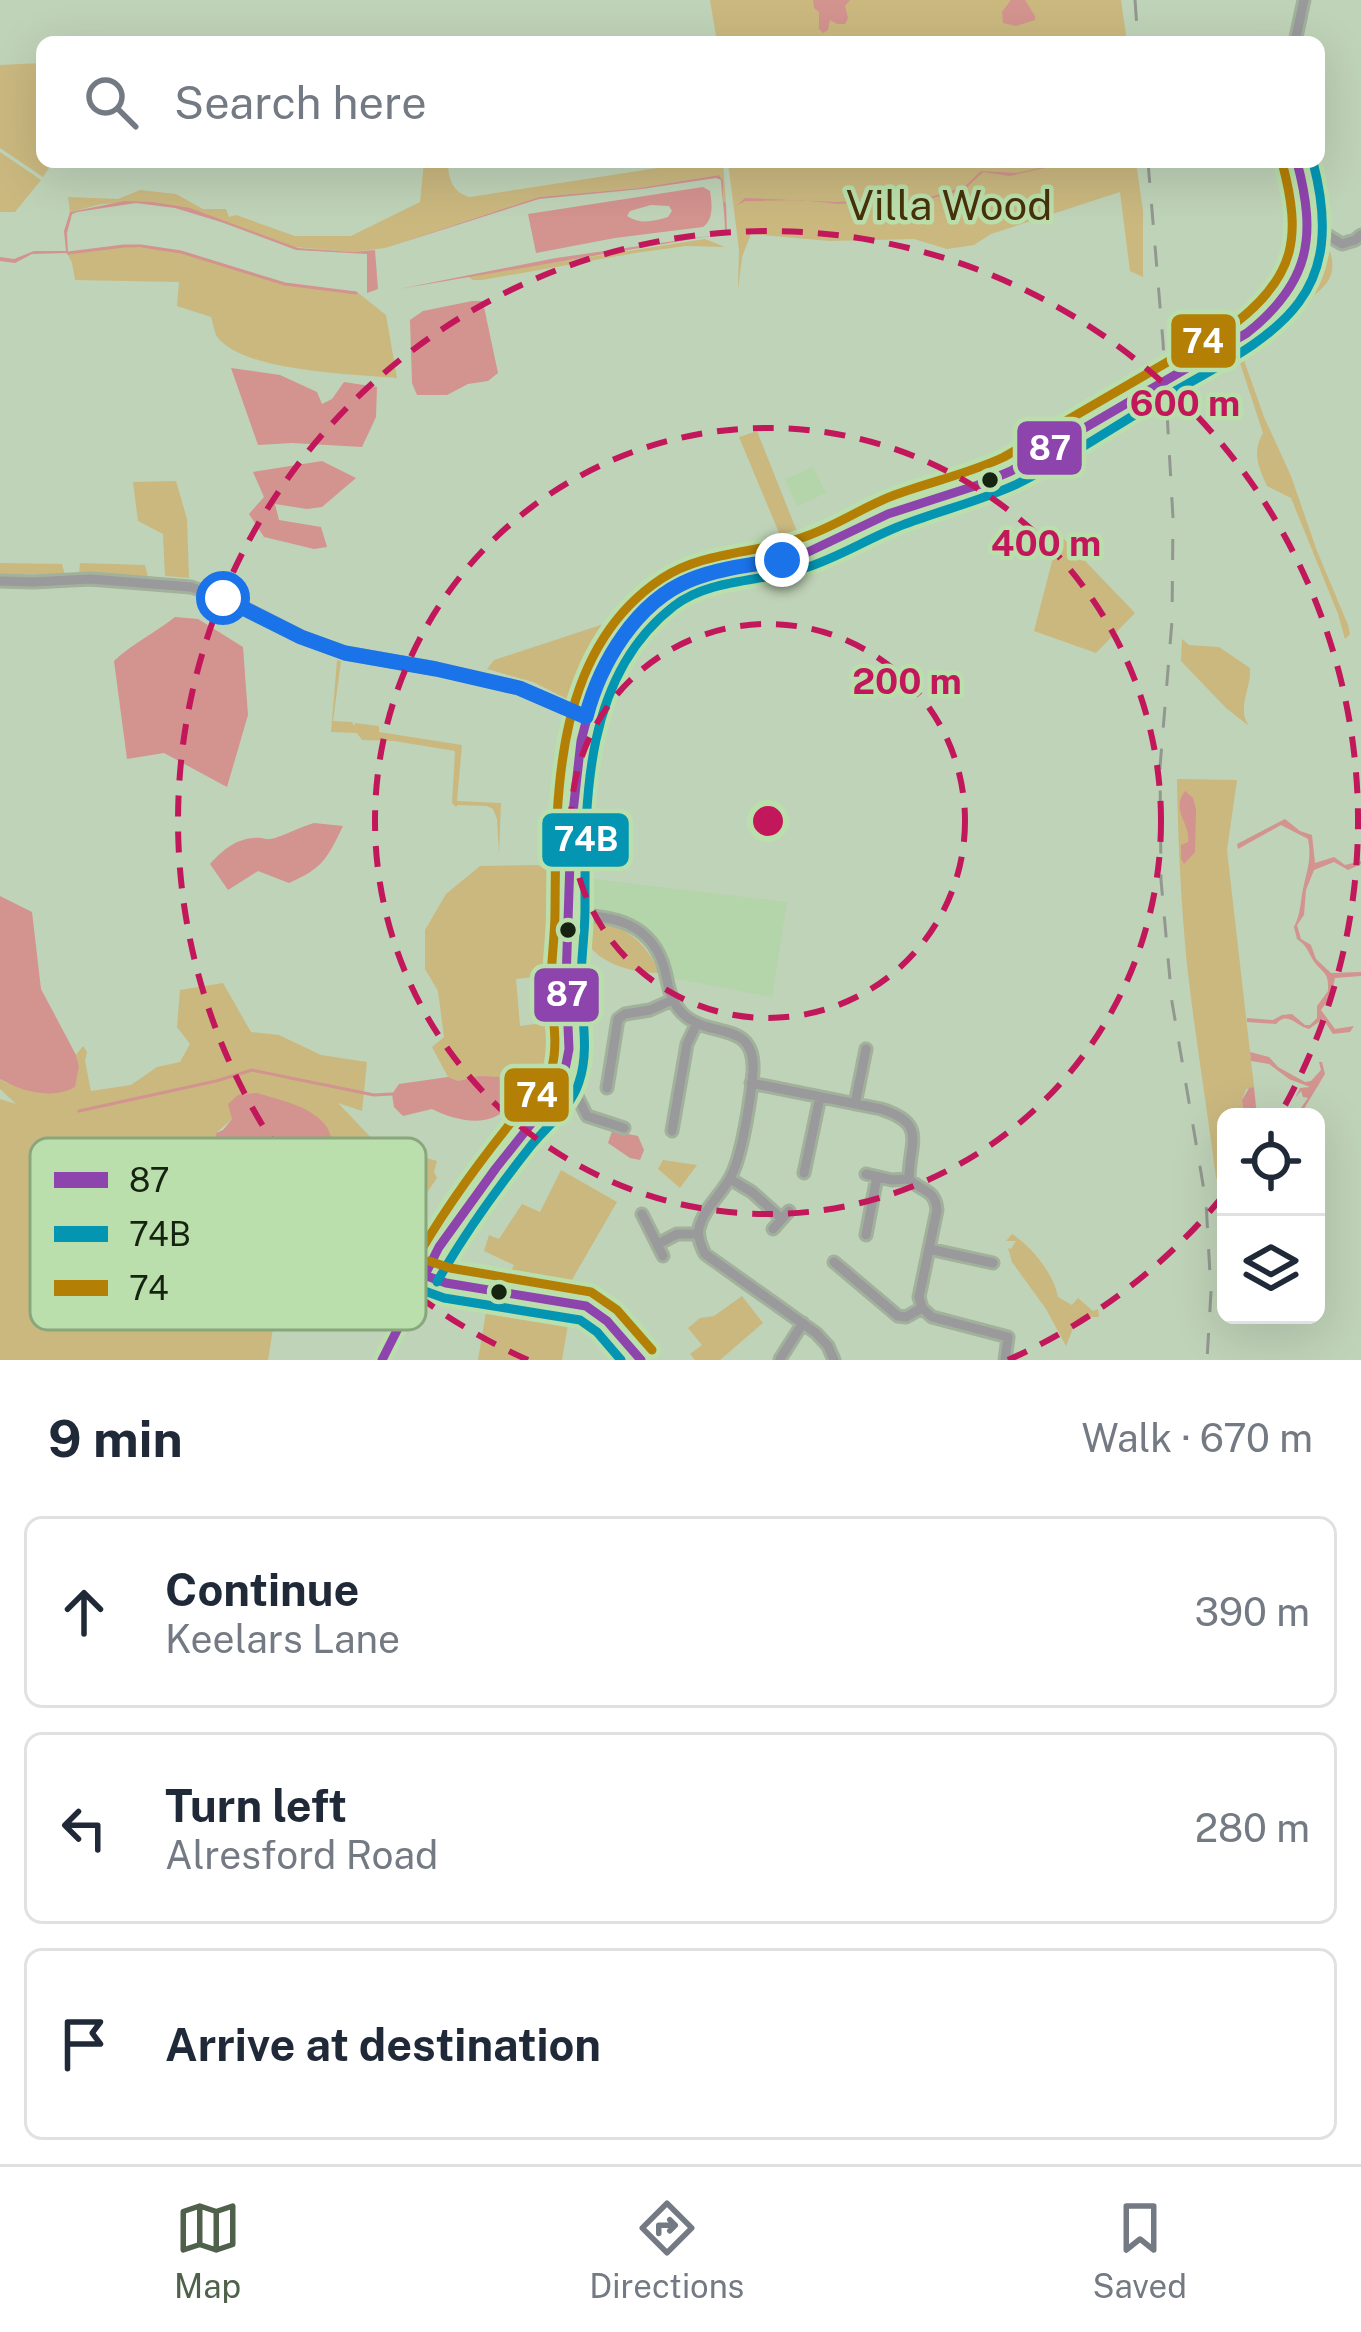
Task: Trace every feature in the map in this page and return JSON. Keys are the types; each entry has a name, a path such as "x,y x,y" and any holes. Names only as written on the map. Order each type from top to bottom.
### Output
{"street":[{"path":"1296,36 1304,0"},
{"path":"426,1272 459,1218 562,1084 571,1037 566,981 571,814 586,717 615,649 644,614 676,587 710,573 805,553 893,512 992,479 1242,336 1277,306 1303,264 1310,231 1299,168"},
{"path":"1310,231 1342,244 1361,235"},
{"path":"0,581 90,579 185,586 227,599 301,637 345,653 519,688 586,717"},
{"path":"570,915 601,915 635,928 661,958 672,1000 685,1016 743,1039 753,1058 738,1157 698,1234 705,1254 823,1339 834,1360"},
{"path":"610,1084 618,1019 672,1000"},
{"path":"670,1127 688,1044 697,1024"},
{"path":"855,1104 863,1053"},
{"path":"751,1083 881,1109 907,1120 914,1137 909,1179"},
{"path":"562,1084 579,1097 587,1115 624,1128"},
{"path":"807,1170 820,1096"},
{"path":"605,1140 608,1125"},
{"path":"866,1235 872,1176 909,1179 931,1192 938,1210 919,1298 922,1308 932,1317 1014,1338 1005,1360"},
{"path":"730,1179 786,1215 773,1229"},
{"path":"646,1216 663,1256"},
{"path":"658,1244 676,1234 698,1234"},
{"path":"929,1249 989,1264"},
{"path":"834,1262 898,1316 922,1308"},
{"path":"426,1276 592,1308 641,1360"},
{"path":"781,1359 803,1323"},
{"path":"382,1360 395,1330"}],"shaded area":[{"path":"813,0 850,0 845,6 845,24 830,20 823,33"},
{"path":"1011,0 1025,0 1035,20 1016,26 1003,23 1002,12"},
{"path":"1044,168 1010,176 983,172 964,190 930,199 878,207 866,202 807,201 864,200 880,205 964,187 981,171 1016,173"},
{"path":"719,175 723,180 726,203 727,232 723,236 721,180 716,178 539,199 385,248 539,197"},
{"path":"703,187 710,191 711,201 711,216 703,227 536,253 528,214","holes":["651,205 669,206 668,217 658,220 627,216"]},
{"path":"125,201 190,208 298,248 375,250 378,289 367,293 367,254 296,250 175,208 136,203 72,214 68,253 32,254 15,263 0,261 0,257 14,259 34,251 66,251 64,231 70,212"},
{"path":"716,235 399,289 556,258"},
{"path":"482,301 498,373 447,395 417,395 412,383 410,320 423,311"},
{"path":"231,368 280,375 317,392 322,404 344,382 377,387 376,417 362,447 258,445"},
{"path":"322,461 356,478 322,507 275,504 279,520 321,527 327,547 314,549 264,537 249,514 264,497 253,472"},
{"path":"813,467 826,493 797,506 785,479"},
{"path":"175,617 198,619 243,647 248,715 227,787 164,753 127,759 114,661"},
{"path":"1185,791 1196,809 1195,852 1184,864 1181,845 1188,842 1188,835 1180,805"},
{"path":"1285,819 1312,835 1315,863 1334,857 1345,865 1361,861 1348,870 1334,862 1314,870 1304,915 1297,925 1301,939 1331,973 1361,972 1361,976 1335,978 1321,1010 1335,1029 1354,1026 1350,1032 1333,1034 1323,1019 1309,1029 1289,1019 1276,1024 1247,1022 1247,1018 1273,1020 1292,1014 1310,1025 1328,991 1326,976 1297,939 1294,927 1308,864 1308,839 1281,825 1238,849 1237,844"},
{"path":"314,823 343,826 323,861 289,883 258,871 228,890 210,864 241,841 275,838"},
{"path":"577,877 787,902 772,997 672,978 665,953 638,924 618,913 582,909"},
{"path":"0,896 32,912 41,989 79,1066 75,1087 66,1091 37,1092 0,1079"},
{"path":"1250,1052 1269,1057 1305,1082 1321,1070 1319,1062 1325,1074 1301,1108 1308,1098 1301,1091 1295,1098 1300,1088 1310,1087 1269,1064 1251,1061"},
{"path":"542,1067 556,1073 528,1095 535,1105 523,1120 515,1109 507,1108 490,1119 471,1120 432,1109 403,1116 394,1107 392,1094 399,1084 448,1077 458,1081 479,1076 522,1078"},
{"path":"1254,1087 1256,1107 1243,1108 1249,1088"},
{"path":"257,1093 312,1113 331,1138 216,1138 232,1119 228,1104 238,1095"},
{"path":"612,1131 638,1136 644,1150 640,1160 608,1143"}],"green space":[{"path":"710,0 1121,0 1126,36 716,36"},
{"path":"36,63 36,168 49,168 43,177 0,148 0,65"},
{"path":"0,152 41,180 15,212 0,212"},
{"path":"423,168 448,168 453,184 470,197 658,168 723,168 726,203 719,175 539,197 385,248 352,252 294,247 194,210 153,202 102,204 70,212 68,197 118,199 140,190 176,194 203,209 226,209 229,217 236,215 295,236 351,236 420,202"},
{"name":"Villa Wood","path":"729,168 1137,168 1143,211 1143,277 1130,271 1120,192 991,234 974,245 947,249 914,239 830,241 751,234 738,290 739,250"},
{"path":"705,239 725,247 686,246 482,280 467,276"},
{"path":"1322,244 1332,259 1329,279 1287,311 1306,282"},
{"path":"124,246 181,252 293,286 357,292 386,315 397,378 300,369 248,357 216,335 211,317 177,306 179,282 75,280 67,253"},
{"path":"1240,349 1348,625 1350,634 1345,639 1291,498 1267,486 1261,472 1257,453 1263,433 1236,351"},
{"path":"757,431 798,534 800,547 787,552 739,437"},
{"path":"176,481 187,519 189,578 165,576 163,534 138,521 133,482"},
{"path":"1064,539 1135,613 1096,653 1034,631 1057,542"},
{"path":"0,563 62,564 65,575 0,574"},
{"path":"80,563 145,565 148,577 79,574"},
{"path":"631,615 601,658 581,706 533,682 487,669 494,660"},
{"path":"1182,639 1189,645 1219,647 1250,668 1244,705 1249,726 1181,661"},
{"path":"337,660 341,661 333,721 462,745 457,801 501,803 499,853 493,809 452,803 455,751 331,732"},
{"path":"1177,779 1237,780 1227,850 1254,1087 1246,1089 1243,1108 1217,1108 1217,1178 1190,992"},
{"path":"538,865 564,881 562,974 516,979 520,1026 566,1020 568,1048 561,1076 535,1105 528,1095 555,1074 458,1081 448,1077 432,1047 444,1037 438,991 425,969 425,930 446,894 480,866"},
{"path":"589,921 612,925 632,936 659,973 624,968 603,958 580,933"},
{"path":"223,983 251,1032 279,1035 321,1055 367,1062 362,1111 338,1103 371,1138 331,1138 232,1119 216,1138 30,1138 30,1330 273,1330 268,1360 0,1360 0,1099 16,1104 0,1089 0,1079 53,1093 79,1066 76,1055 83,1046 91,1091 131,1085 157,1067 180,1062 190,1044 177,1027 180,990"},
{"path":"426,1158 437,1161 437,1178 426,1194"},
{"path":"663,1160 697,1165 680,1188 658,1169"},
{"path":"561,1170 617,1202 562,1297 502,1289 514,1265 484,1251 489,1235 499,1239 522,1204 540,1212"},
{"path":"1012,1234 1041,1262 1058,1297 1072,1305 1078,1298 1093,1311 1098,1309 1099,1317 1076,1321 1066,1346 1012,1262 1008,1248 1016,1241 1006,1241"},
{"path":"489,1294 571,1307 562,1360 478,1360"},
{"path":"742,1296 763,1323 720,1360 695,1360 690,1354 702,1345 688,1328"}],"waterway":[{"path":"68,253 141,246 181,252 285,284 356,293"},
{"path":"79,1111 252,1070 374,1095 392,1094"}],"railway":[{"path":"1135,0 1138,36"},
{"path":"1148,168 1173,518 1172,621 1160,767 1161,880 1172,1002 1206,1202 1211,1292 1207,1360"}],"transit line":[{"name":"74","path":"426,1242 549,1076 555,1047 551,985 557,822 568,729 580,686 599,645 625,609 661,579 694,563 801,538 892,496 1004,457 1238,321 1272,287 1289,252 1292,213 1283,168"},
{"name":"87","path":"426,1273 439,1247 563,1080 569,1049 566,981 571,830 581,741 609,659 634,624 667,593 699,577 806,553 888,514 1011,471 1247,333 1284,296 1303,257 1306,213 1298,168"},
{"name":"74B","path":"437,1282 481,1213 579,1082 584,1045 581,982 589,786 605,705 644,635 674,606 704,590 805,568 905,524 1017,484 1266,335 1291,312 1310,284 1320,251 1322,211 1314,168"},
{"name":"74","path":"429,1261 591,1292 617,1310 652,1350"},
{"name":"87","path":"426,1276 586,1306 607,1321 641,1360"},
{"name":"74B","path":"426,1292 580,1320 621,1360"},
{"name":"87","path":"382,1360 397,1330"}],"route":[{"path":"223,598 345,653 519,688 586,717 615,649 660,598 710,573 782,560"}]}
